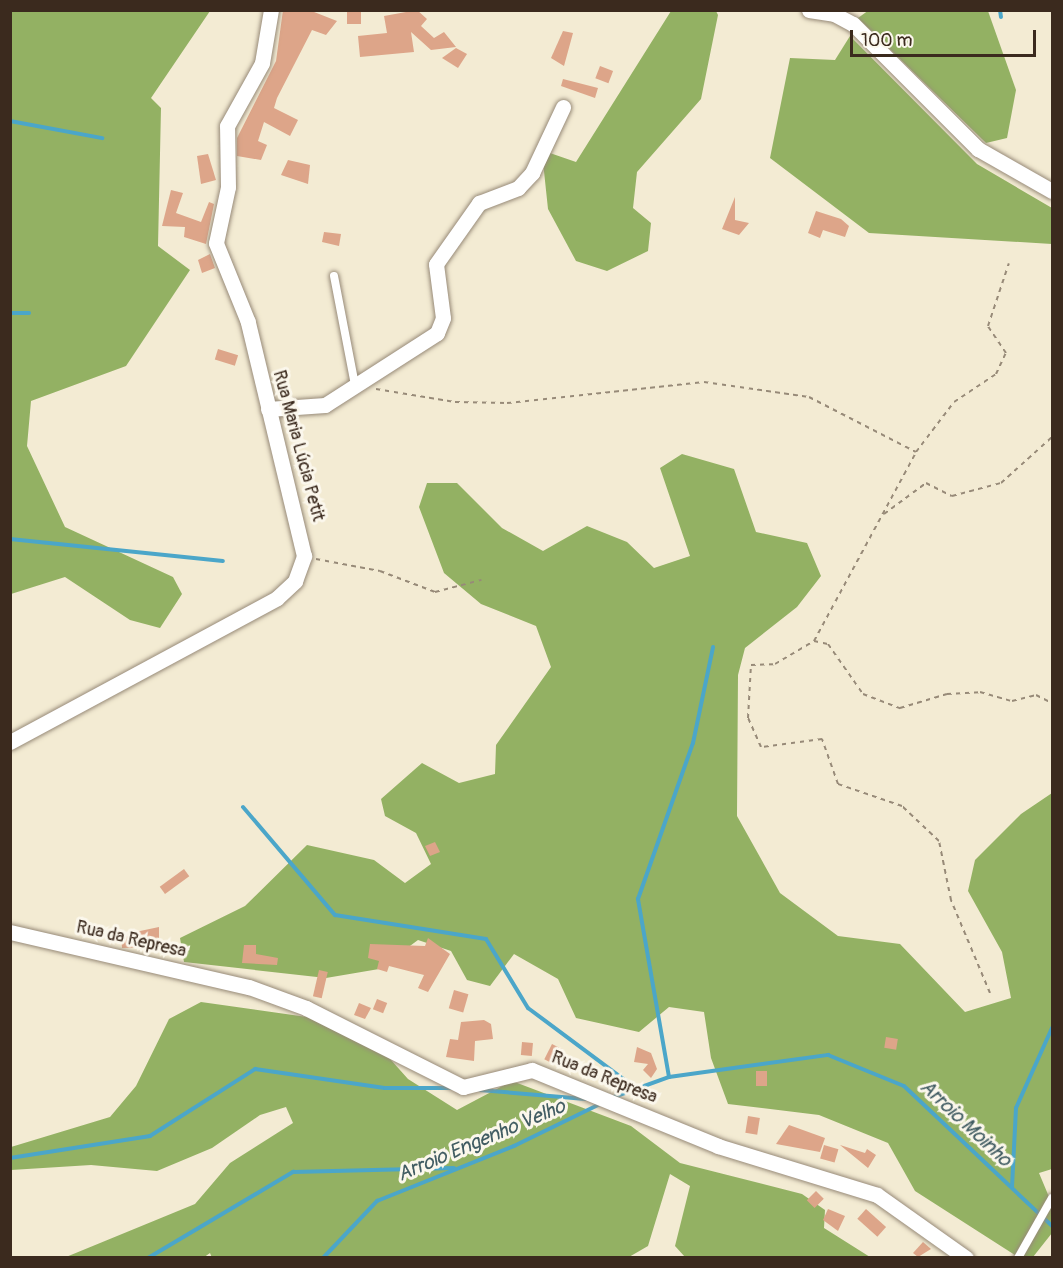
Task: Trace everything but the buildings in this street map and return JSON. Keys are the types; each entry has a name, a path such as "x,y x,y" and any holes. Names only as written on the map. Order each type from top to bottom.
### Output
{"street":[{"name":"Rua Maria Lúcia Petit","path":"271,10 262,63 227,126 228,187 216,243 248,322 304,556"},
{"path":"809,10 834,14 853,24 978,150 1053,191"},
{"path":"268,409 325,405 437,333 443,318 436,264 479,203 518,188 532,173 563,107"},
{"path":"10,742 277,598 296,581 304,556"},
{"name":"Rua da Represa","path":"10,932 249,987 306,1008 463,1087 532,1070 718,1146 878,1196 966,1257"}],"lane":[{"path":"334,276 355,387"},
{"path":"1018,1257 1053,1198"}],"path":[{"path":"990,993 951,900 939,841 902,806 838,784 822,739 761,747 748,718 752,665 775,664 814,641 916,452 954,402 996,374 1006,353 988,326 1009,263"},
{"path":"355,387 455,402 507,403 704,382 818,400 916,452"},
{"path":"882,515 926,483 952,496 1001,483 1053,437"},
{"path":"304,556 380,572 435,592 481,580"},
{"path":"814,641 828,644 863,693 900,708 947,694 980,692 1012,701 1036,695 1053,703"}],"green space":[{"path":"11,10 210,11 151,98 161,108 158,246 190,270 126,366 31,401 27,446 65,527 173,577 182,594 160,628 130,620 65,577 11,594"},
{"path":"869,10 988,11 1016,90 1007,138 986,143 858,18"},
{"path":"671,11 716,11 718,15 701,99 637,172 633,208 651,223 648,251 607,271 576,261 548,209 543,162 547,152 576,162"},
{"path":"850,36 977,164 1052,208 1052,244 869,233 770,158 790,58 835,60"},
{"path":"682,454 734,469 756,532 807,543 821,576 797,607 745,648 738,675 737,816 780,893 838,936 900,944 965,1012 1011,998 1002,952 968,891 975,860 1021,814 1052,793 1052,1169 1039,1173 1052,1204 1052,1233 1033,1257 1018,1257 915,1191 888,1143 819,1115 728,1104 711,1058 704,1012 669,1007 639,1032 576,1018 558,979 514,954 490,986 467,980 451,951 418,940 379,969 326,978 184,962 180,938 245,906 307,845 374,860 405,883 431,864 416,833 385,816 381,799 422,763 459,783 495,774 496,745 551,667 536,626 481,604 444,573 419,507 427,483 457,483 502,528 543,551 587,526 627,542 654,568 690,556 660,468"},
{"path":"201,1002 314,1018 375,1042 408,1079 457,1110 512,1081 631,1126 680,1163 802,1194 825,1210 824,1228 870,1257 685,1257 675,1246 690,1186 670,1174 648,1246 629,1257 212,1258 210,1253 203,1258 66,1257 195,1204 230,1163 293,1123 286,1107 260,1115 212,1148 157,1171 91,1165 11,1170 11,1147 110,1117 136,1086 169,1019"}],"waterway":[{"path":"1000,10 1001,17"},
{"path":"10,121 102,138"},
{"path":"10,313 29,313"},
{"path":"10,539 223,561"},
{"path":"669,1077 638,899 693,743 713,647"},
{"path":"243,807 335,915 486,939 528,1008 634,1087"},
{"path":"1012,1187 1016,1108 1052,1028"},
{"name":"Arroio Moinho","path":"611,1098 669,1077 828,1055 904,1086 1052,1226"},
{"path":"10,1158 150,1136 255,1069 385,1088 452,1088"},
{"path":"480,1090 586,1099"},
{"name":"Arroio Engenho Velho","path":"323,1258 377,1201 514,1146 602,1103"},
{"path":"148,1258 293,1172 454,1168"}]}
